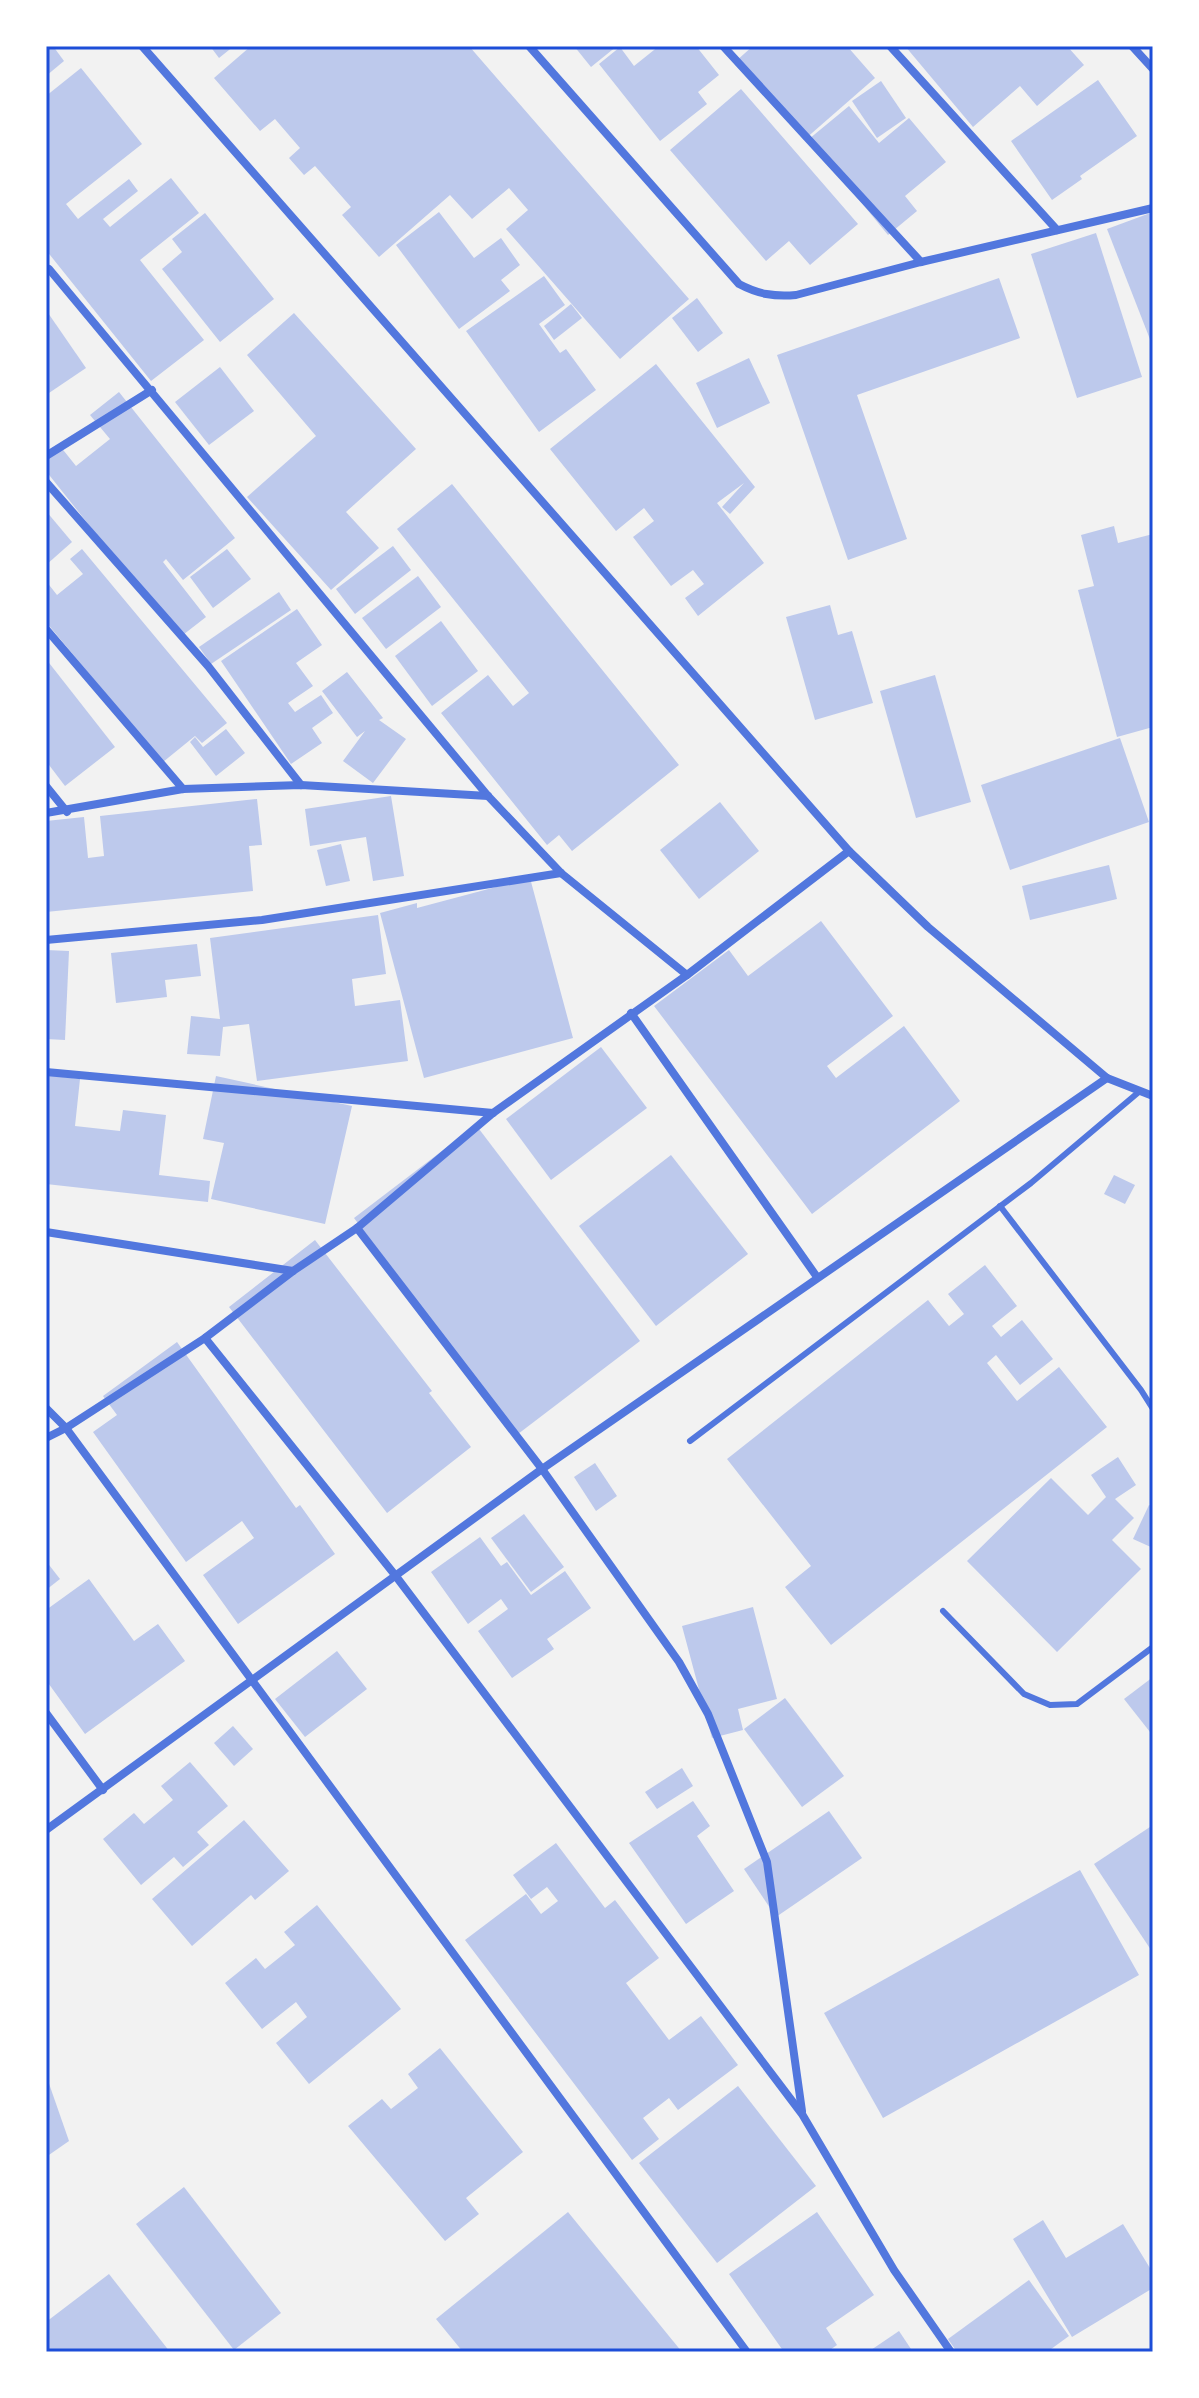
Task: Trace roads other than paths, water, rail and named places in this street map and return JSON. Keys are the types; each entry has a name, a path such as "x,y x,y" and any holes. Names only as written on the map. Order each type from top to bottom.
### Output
{"street":[{"path":"142,46 849,851 928,927 1107,1078 1153,1096"},
{"path":"529,46 739,284 762,294 777,297 796,295 921,262 1153,208"},
{"path":"723,46 921,262"},
{"path":"890,46 1057,230"},
{"path":"1132,46 1153,69"},
{"path":"49,269 488,796 561,873 687,975"},
{"path":"46,456 152,390"},
{"path":"46,482 208,666 301,785"},
{"path":"46,629 183,789"},
{"path":"46,813 67,812 183,789 301,785 488,796"},
{"path":"46,786 67,812"},
{"path":"46,1438 205,1338 293,1271 357,1228 493,1113 687,975 849,851"},
{"path":"46,940 262,920 561,873"},
{"path":"631,1013 817,1277"},
{"path":"46,1072 493,1113"},
{"path":"46,1830 542,1469 1107,1078"},
{"path":"357,1228 542,1469 679,1662 708,1714 767,1862 802,2114"},
{"path":"46,1232 293,1271"},
{"path":"205,1338 395,1575 802,2114 894,2270 951,2352"},
{"path":"46,1408 66,1428 747,2352"},
{"path":"46,1713 103,1790"}],"lane":[{"path":"690,1441 1000,1206 1140,1091"},
{"path":"1000,1206 1153,1409"},
{"path":"943,1611 1024,1694 1050,1705 1077,1704 1153,1647"}]}
